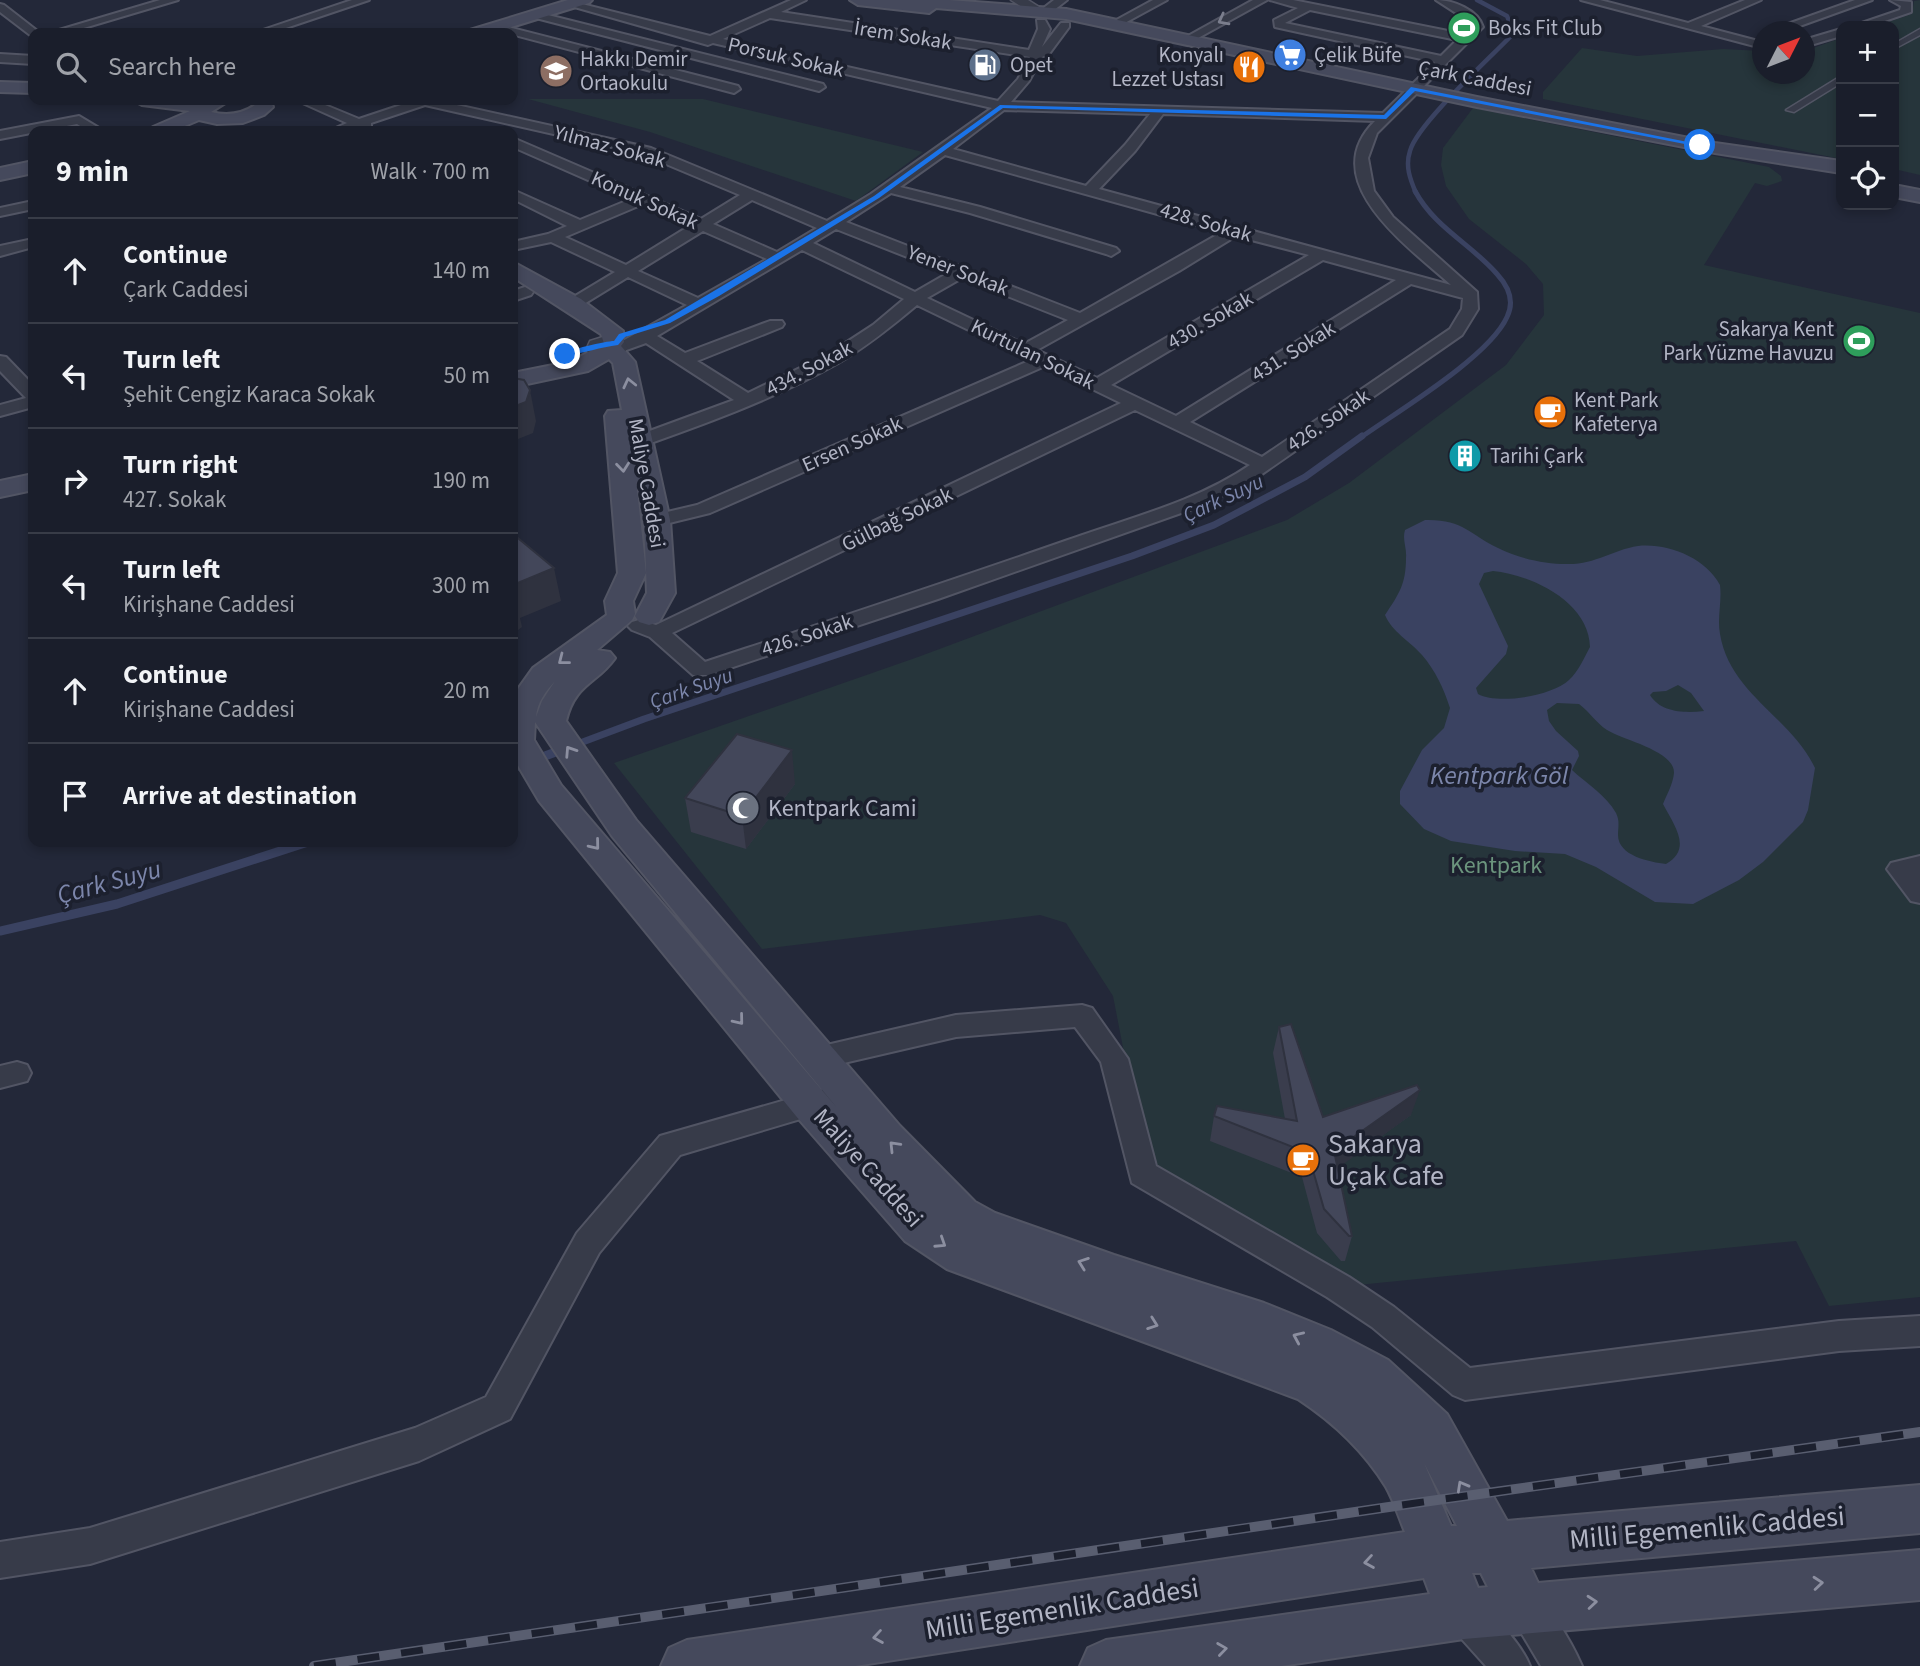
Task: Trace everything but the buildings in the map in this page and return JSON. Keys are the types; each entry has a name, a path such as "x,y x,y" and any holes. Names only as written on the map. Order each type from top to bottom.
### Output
{"main road":[{"name":"Çark Caddesi","path":"858,0 1042,15 1064,13 1117,23 1185,41"},
{"name":"Çark Caddesi","path":"907,0 1042,15"},
{"path":"493,28 575,1"},
{"path":"477,28 575,1"},
{"name":"Çark Caddesi","path":"1064,13 1420,90 1836,173"},
{"path":"0,87 28,88"},
{"path":"0,95 28,96"},
{"path":"172,105 203,110"},
{"path":"169,126 212,105"},
{"path":"200,126 265,105"},
{"path":"258,126 265,105"},
{"path":"203,110 206,117 221,119 233,126"},
{"name":"Çark Caddesi","path":"1723,151 1836,166"},
{"path":"1723,151 1756,162 1836,179"},
{"path":"0,174 28,168"},
{"path":"1899,178 1920,182"},
{"path":"1899,185 1920,188"},
{"path":"1899,192 1920,196"},
{"path":"518,271 612,331 607,348 580,366 518,379"},
{"path":"518,292 555,312 607,348"},
{"path":"518,364 607,348"},
{"name":"Maliye Caddesi","path":"637,623 619,601 632,573 617,417 602,368 607,348 624,362 642,440 657,520 661,593 625,639 573,678 553,707 550,720 589,781 624,828 886,1138 960,1215 981,1226 1088,1265 1286,1332 1346,1359 1372,1375 1431,1430 1524,1607"},
{"path":"0,477 28,470"},
{"path":"0,489 28,483"},
{"name":"Maliye Caddesi","path":"637,623 561,661 533,687 521,709 518,740 550,793 810,1105 920,1228 939,1243 962,1255 1287,1373 1314,1384 1346,1405 1381,1441 1404,1472 1464,1614"},
{"name":"Milli Egemenlik Caddesi","path":"687,1666 1437,1552 1920,1509"},
{"path":"1105,1666 1524,1607 1920,1575"}],"street":[{"path":"73,28 172,0"},
{"path":"276,28 363,0"},
{"path":"650,66 800,0"},
{"path":"1018,0 1042,15 1064,13"},
{"path":"1117,23 1161,0"},
{"path":"1185,41 1261,0"},
{"path":"1276,0 1466,38"},
{"path":"1442,0 1475,20 1477,27 1443,60 1420,90 1371,132 1362,158 1367,191 1388,220 1471,295"},
{"path":"1587,0 1752,42"},
{"path":"1690,26 1755,0"},
{"path":"1803,21 1866,0"},
{"path":"1875,21 1905,12 1907,4 1899,0"},
{"name":"Porsuk Sokak","path":"575,1 633,20 797,61 1002,106 1386,117"},
{"path":"1626,10 1644,3"},
{"path":"0,7 28,28"},
{"path":"1308,7 1278,22 1279,25 1443,60"},
{"path":"607,348 646,336 667,321 802,244 889,188 1002,106 1023,81 1037,55 1045,51 1064,13"},
{"name":"İrem Sokak","path":"769,14 1037,55"},
{"path":"536,15 819,87"},
{"path":"1037,55 1035,48 1044,29 1042,15"},
{"path":"566,45 633,20"},
{"path":"496,27 500,28"},
{"path":"1899,44 1920,31"},
{"path":"518,33 734,89"},
{"path":"1815,40 1836,34"},
{"path":"1745,40 1752,38"},
{"path":"0,58 28,61"},
{"path":"711,99 797,61"},
{"path":"1791,110 1836,82"},
{"path":"314,105 366,126"},
{"path":"350,126 414,105"},
{"name":"Yılmaz Sokak","path":"444,105 646,151 832,225"},
{"path":"1091,190 1130,148 1159,111"},
{"path":"47,126 79,120 89,126"},
{"path":"518,139 545,128"},
{"path":"0,135 28,130"},
{"name":"Konuk Sokak","path":"518,143 778,258"},
{"name":"428. Sokak","path":"941,150 1471,295"},
{"path":"889,188 975,210 1111,251"},
{"path":"573,304 751,195"},
{"path":"518,196 580,226"},
{"path":"518,245 553,237 643,199"},
{"path":"0,212 28,206"},
{"name":"Yener Sokak","path":"832,225 963,271 1080,319"},
{"path":"1025,350 1174,268 1235,230"},
{"path":"553,237 698,304"},
{"path":"0,251 28,244"},
{"name":"Kurtulan Sokak","path":"802,244 1263,464"},
{"name":"430. Sokak","path":"1098,385 1322,254"},
{"name":"434. Sokak","path":"642,440 719,413 833,359 879,328 915,298 963,271"},
{"name":"431. Sokak","path":"1177,423 1409,278"},
{"name":"426. Sokak","path":"637,623 701,670 931,595 1191,503 1242,479 1456,332 1470,309 1471,295"},
{"path":"607,348 622,336 667,321"},
{"path":"686,359 776,324"},
{"path":"646,336 747,400"},
{"name":"Ersen Sokak","path":"657,520 703,509 1045,360"},
{"path":"3,367 28,390"},
{"path":"0,411 28,403"},
{"name":"Gülbağ Sokak","path":"637,623 1135,403"},
{"path":"1920,866 1900,869 1920,894"},
{"path":"818,1058 956,1026 1082,1016 1114,1059 1143,1174 1316,1273 1383,1317 1465,1384 1839,1336 1920,1331"},
{"path":"0,1560 90,1546 419,1444 498,1408 588,1243 670,1145 848,1093"},
{"path":"1524,1607 1563,1666"},
{"path":"1464,1614 1511,1666"}],"green space":[{"path":"1920,0 1920,175 1899,170 1899,21 1891,21 1912,14 1914,1"},
{"path":"1836,40 1836,158 1543,99 1543,92 1582,48 1637,56 1723,49 1752,50 1752,84 1815,84 1815,47"},
{"path":"528,99 703,99 923,152 856,201 650,132"},
{"name":"Kentpark","path":"1473,108 1769,167 1781,176 1782,181 1767,186 1755,183 1704,265 1920,313 1920,1297 1829,1306 1796,1241 1338,1287 1148,1176 1113,996 1066,923 1040,915 762,949 614,763 918,657 1287,520 1349,483 1506,365 1544,315 1543,284 1526,264 1469,219 1446,186 1441,165 1443,148"}],"water":[{"name":"Kentpark Göl","path":"1425,520 1448,522 1465,528 1506,552 1549,563 1576,564 1638,546 1662,547 1696,560 1720,585 1720,634 1726,655 1736,673 1791,734 1815,768 1808,810 1803,822 1763,862 1739,880 1693,904 1655,902 1596,867 1565,854 1515,851 1451,841 1424,829 1400,804 1400,791 1422,750 1444,728 1450,708 1431,667 1385,615 1403,582 1406,567 1405,530","holes":["1493,571 1541,585 1569,604 1580,617 1587,631 1590,647 1581,665 1561,686 1511,699 1478,694 1476,688 1506,654 1508,646 1479,584 1484,573","1678,685 1691,693 1704,711 1681,712 1667,708 1650,695 1653,692 1666,691","1557,703 1579,704 1607,730 1666,758 1674,773 1663,804 1676,828 1680,844 1674,858 1666,864 1652,862 1636,857 1623,848 1619,842 1616,813 1602,795 1572,770 1579,756 1578,751 1556,731 1549,721 1547,710"]}],"waterway":[{"name":"Çark Suyu","path":"1416,192 1408,162 1416,139 1440,108 1514,33 1507,16 1477,0"},
{"name":"Çark Suyu","path":"1360,438 1463,366 1497,333 1509,311 1509,294 1501,279 1487,263 1443,226 1416,192"},
{"name":"Çark Suyu","path":"556,752 644,719 1132,556 1214,525 1305,477 1362,436"},
{"name":"Çark Suyu","path":"518,766 561,750"},
{"name":"Çark Suyu","path":"0,931 117,904 293,847"}],"railway":[{"path":"314,1666 1416,1503 1920,1432"}],"place":[{"name":"Boks Fit Club","path":"1464,28"},
{"name":"Çelik Büfe","path":"1290,55"},
{"name":"Opet","path":"985,65"},
{"name":"Konyalı Lezzet Ustası","path":"1249,67"},
{"name":"Hakkı Demir Ortaokulu","path":"556,71"},
{"name":"Sakarya Kent Park Yüzme Havuzu","path":"1859,341"},
{"name":"Kent Park Kafeterya","path":"1550,412"},
{"name":"Tarihi Çark","path":"1465,456"},
{"name":"Kentpark Cami","path":"743,808"},
{"name":"Sakarya Uçak Cafe","path":"1303,1160"}],"route":[{"path":"565,354 595,349 602,343 616,343 622,336 667,321 716,294 876,197 1002,106 1386,117 1413,89 1700,145"}]}
